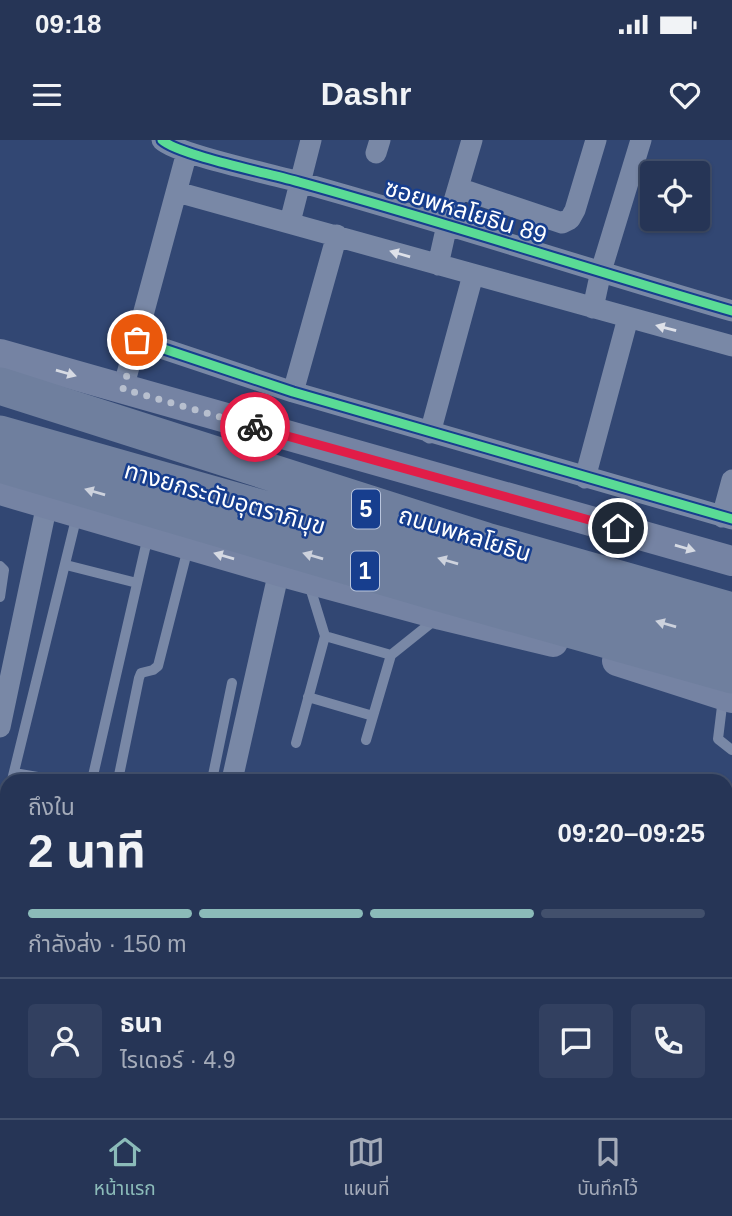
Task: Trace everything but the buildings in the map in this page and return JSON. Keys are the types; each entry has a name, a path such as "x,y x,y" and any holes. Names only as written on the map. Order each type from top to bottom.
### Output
{"highway":[{"name":"ถนนพหลโยธิน","path":"0,386 486,541 732,613"},
{"name":"ทางยกระดับอุตราภิมุข","path":"0,403 732,613"},
{"name":"ทางยกระดับอุตราภิมุข","path":"0,434 732,642"},
{"name":"1","path":"0,464 435,603 729,689"},
{"path":"435,603 551,642"}],"main road":[{"name":"ถนนพหลโยธิน","path":"0,354 732,561"},
{"name":"1","path":"0,490 293,575 435,603"},
{"path":"551,642 729,689"}],"street":[{"name":"ซอยพหลโยธิน 89","path":"162,140 167,145 187,152 447,225 732,312"},
{"path":"290,222 312,140"},
{"path":"438,265 472,140"},
{"path":"458,188 562,223 570,219 575,210 596,140"},
{"path":"593,308 601,271 641,140"},
{"path":"123,389 187,152"},
{"path":"177,192 732,346"},
{"path":"293,392 337,235"},
{"path":"430,433 473,275"},
{"path":"585,478 628,318"},
{"path":"137,340 293,392 727,518 732,480"},
{"path":"0,725 47,504"},
{"path":"234,774 293,575"}],"lane":[{"path":"14,774 77,513"},
{"path":"93,774 149,533"},
{"path":"119,774 139,678 141,673 158,666 189,545"},
{"path":"66,565 137,583"},
{"path":"0,566 4,570 0,597"},
{"path":"293,575 325,636 296,743"},
{"path":"366,740 391,655 435,603"},
{"path":"325,636 391,655"},
{"path":"213,774 232,683"},
{"path":"729,689 718,739 732,750"},
{"path":"309,697 373,716"}],"cycle path":[{"path":"162,140 205,158 353,197 732,311"},
{"path":"137,340 293,392 732,519"}],"way so far":[{"path":"137,340 123,389 255,427"}],"route":[{"path":"255,427 618,528"}]}
